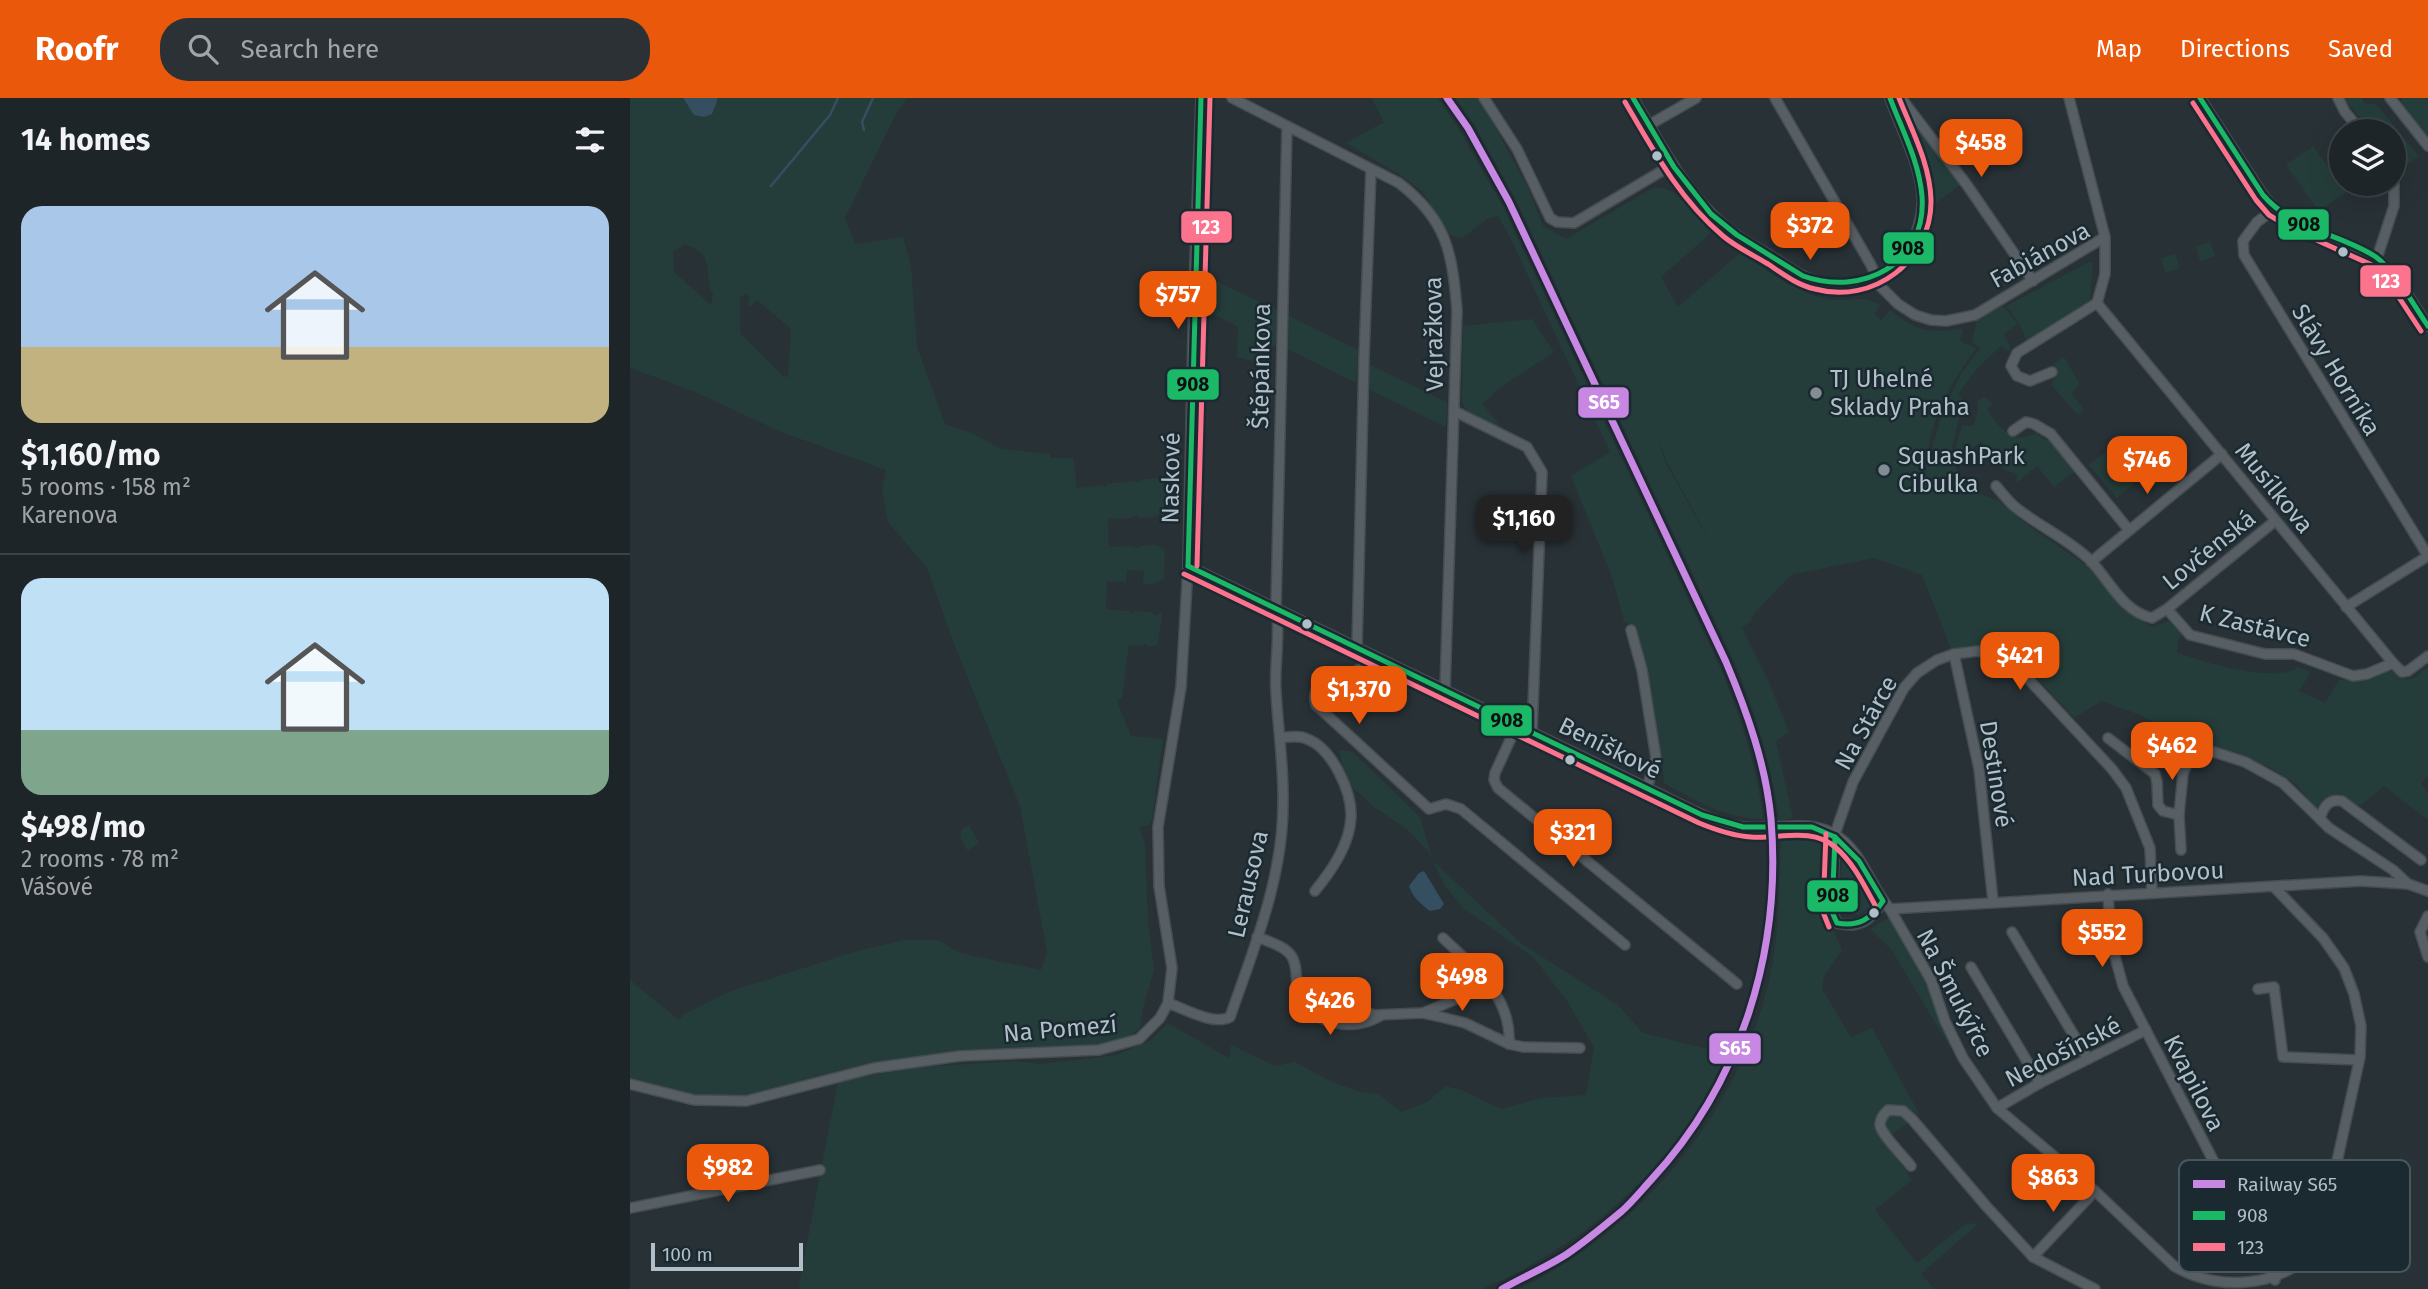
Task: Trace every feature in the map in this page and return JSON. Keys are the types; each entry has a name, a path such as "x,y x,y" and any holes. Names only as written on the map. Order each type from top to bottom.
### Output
{"street":[{"name":"Naskové","path":"1188,566 1201,98"},
{"name":"Vejražkova","path":"1232,98 1399,183 1419,198 1435,219 1447,245 1454,271 1457,310 1445,690"},
{"path":"1484,98 1517,149 1550,218 1557,222 1574,223 1672,165"},
{"path":"1633,98 1672,165 1705,207 1726,227 1804,276 1830,284 1856,283 1877,277 1897,262 1911,245 1921,219 1922,195 1918,172 1890,98"},
{"path":"1649,125 1696,98"},
{"name":"Fabiánova","path":"1775,98 1881,287 1914,315 1946,321 1975,315 2105,237"},
{"path":"1901,98 1967,185 2033,281"},
{"path":"2069,98 2105,237"},
{"path":"2200,98 2263,195 2275,209 2377,258 2403,288 2428,326"},
{"path":"2338,98 2353,119"},
{"path":"2390,98 2428,145"},
{"name":"Štěpánkova","path":"1276,607 1287,127"},
{"path":"1357,648 1371,170"},
{"path":"2377,258 2394,206 2394,196"},
{"name":"Slávy Horníka","path":"2275,209 2257,222 2243,241 2244,255 2428,556"},
{"name":"Fabiánova","path":"2097,303 2105,274 2105,237"},
{"path":"2052,372 2030,381 2017,376 2011,366 2017,353 2097,303"},
{"name":"Musílkova","path":"2097,303 2393,663"},
{"path":"1454,411 1527,447 1542,471 1532,732"},
{"path":"2013,431 2026,422 2051,434 2129,530"},
{"path":"2091,562 2221,454"},
{"name":"K Zastávce","path":"1996,486 2014,506 2071,544 2091,562 2127,606 2140,615 2152,618 2167,610 2190,635 2265,654 2294,654 2353,676 2367,674 2393,663"},
{"name":"Lovčenská","path":"2167,610 2275,521"},
{"path":"2346,607 2428,556"},
{"name":"Beníškové","path":"1188,566 1647,789 1715,819 1738,827 1804,826 1835,834"},
{"path":"1168,1003 1172,968 1159,886 1158,827 1181,687 1188,566"},
{"name":"Lerausova","path":"1168,1003 1215,1020 1230,1017 1276,871 1283,805 1276,690 1276,607"},
{"path":"1631,630 1642,670 1656,758 1647,789"},
{"name":"Na Stárce","path":"1835,834 1853,782 1904,688 1917,673 1937,660 1954,654 1978,651 2001,657 2019,669 2112,769 2126,789 2150,848 2152,893"},
{"path":"1371,654 1360,668 1319,686 1315,695 1317,705 1429,809 1447,804 1457,806 1625,944"},
{"name":"Destinové","path":"1954,654 1979,769 1993,901"},
{"path":"2393,663 2402,672 2409,671 2428,656"},
{"path":"1517,724 1494,774 1497,788 1737,984"},
{"path":"1280,738 1295,736 1315,743 1332,762 1346,784 1351,819 1346,838 1333,866 1315,891"},
{"path":"2108,738 2155,774 2158,805 2163,811 2179,815 2181,850"},
{"name":"Nad Turbovou","path":"2179,815 2182,773 2189,760 2200,752 2214,752 2245,762 2283,783 2320,820 2403,877 2408,884"},
{"path":"2320,820 2328,802 2336,799 2342,801 2421,859"},
{"path":"1835,834 1832,912 1837,923 1859,925 1870,919 1883,901"},
{"name":"Na Šmukýřce","path":"1835,834 1856,855 1890,909 1931,980 1945,1021 1963,1058 1997,1108 2095,1191 2179,1268"},
{"name":"Nad Turbovou","path":"1890,909 2361,881 2408,884 2428,891"},
{"name":"Na Šmukýřce","path":"2274,887 2323,938 2343,968 2354,994 2361,1026 2360,1060 2338,1160"},
{"name":"Kvapilova","path":"2108,894 2111,942 2123,986 2213,1160"},
{"path":"2428,916 2420,932 2428,957"},
{"path":"2012,932 2088,1059"},
{"path":"1257,937 1291,953 1296,964 1297,994 1303,1005 1314,1015 1331,1022 1360,1024 1380,1015"},
{"path":"1443,938 1485,981 1504,1007 1510,1030 1509,1044"},
{"path":"1971,967 2040,1083"},
{"path":"1422,1013 1463,996 1485,981"},
{"path":"2258,989 2274,987 2283,1057 2360,1060"},
{"path":"1297,994 1380,1015 1422,1013 1465,1023 1509,1044 1533,1048 1580,1048"},
{"name":"Na Pomezí","path":"630,1084 694,1100 746,1101 874,1068 960,1056 1099,1050 1139,1039 1160,1018 1168,1003"},
{"name":"Nedošínské","path":"1997,1108 2040,1083 2146,1030"},
{"path":"1911,1166 1882,1131 1882,1116 1888,1110 1903,1111 1912,1119 2033,1257 2095,1289"},
{"path":"630,1208 820,1170"},
{"path":"2033,1257 2095,1191"},
{"name":"Na Šmukýřce","path":"2184,1272 2220,1288 2240,1289 2258,1287 2289,1272"},
{"name":"Kvapilova","path":"2271,1272 2275,1280"}],"green space":[{"path":"630,98 683,98 686,106 718,101 718,98 907,98 898,110 845,218 855,244 903,237 911,265 917,347 945,424 969,432 1002,449 1050,454 1050,458 1073,458 1077,488 1100,485 1105,487 1107,484 1134,481 1139,483 1141,480 1162,480 1167,477 1165,517 1159,514 1154,517 1138,518 1136,515 1131,518 1108,519 1109,547 1133,546 1138,549 1139,546 1155,545 1165,550 1164,579 1153,584 1143,584 1144,571 1127,570 1126,582 1107,581 1106,609 1133,614 1135,611 1151,612 1156,616 1162,613 1158,645 1129,645 1122,698 1117,700 1130,736 1163,739 1152,820 1148,825 1139,827 1145,844 1148,922 1154,970 1140,1028 1123,1041 1070,1049 983,1049 977,1054 874,1064 740,1098 688,1095 630,1080 630,980 679,1020 684,1014 728,992 857,951 904,940 938,940 960,953 1041,970 1047,952 1020,806 954,644 927,568 888,522 882,489 886,470 779,431 693,391 630,368","holes":["685,245 701,253 705,259 713,295 711,305 674,272 673,251","746,294 750,297 747,306 757,300 791,329 788,377 783,376 740,333 740,298"]},
{"path":"1372,98 1438,98 1502,205 1719,665 1747,740 1763,819 1723,812 1664,783 1648,673 1634,627 1624,621 1612,577 1571,476 1610,452 1498,216 1487,219 1462,238 1450,235 1422,191 1346,143 1384,123"},
{"path":"1456,98 1479,98 1528,188 1543,226 1566,239 1651,189 1668,190 1684,202 1712,232 1661,277 1678,307 1740,253 1811,295 1830,300 1866,300 1880,305 1875,314 1881,320 1890,310 1916,327 1932,331 1963,329 1960,341 1977,348 1960,371 1937,416 1929,446 1929,460 1942,413 1962,372 1980,348 1972,342 1977,319 2003,306 2018,324 2004,334 2010,347 2009,352 2001,346 1976,370 1958,394 1964,400 1958,405 1960,414 1949,460 1975,492 1999,501 2030,527 2087,566 2125,611 2153,627 2169,621 2182,635 2177,652 2239,670 2274,673 2288,672 2298,667 2311,672 2299,691 2325,703 2339,680 2357,679 2388,669 2406,679 2414,678 2428,667 2428,777 2421,783 2428,793 2428,820 2384,786 2361,805 2335,794 2326,798 2316,809 2297,785 2273,769 2235,752 2203,747 2138,714 2101,701 2074,718 2035,677 2006,655 1972,646 1951,649 1922,575 1874,558 1791,575 1742,628 1768,680 1789,732 1776,741 1793,818 1779,821 1762,738 1733,659 1515,198 1474,124","holes":["1657,438 1667,462 1718,556 1666,464"]},
{"path":"2344,98 2362,98 2365,104 2376,104 2388,119 2361,119"},
{"path":"2402,98 2428,98 2428,140 2401,105"},
{"path":"1908,113 1960,185 1934,204 1933,183"},
{"path":"2406,140 2419,156 2406,165"},
{"path":"2313,146 2329,168 2329,196 2340,196 2319,211 2286,165"},
{"path":"2210,242 2215,256 2200,261 2196,247"},
{"path":"2175,254 2180,268 2165,273 2161,258"},
{"path":"2089,262 2093,263 2090,300 2027,341 2019,323 2006,306"},
{"path":"1202,274 1278,311 1277,346 1271,345 1270,366 1237,357 1238,327 1201,308"},
{"path":"1289,316 1358,350 1356,383 1288,349"},
{"path":"1532,319 1554,352 1495,391 1482,403 1504,431 1473,416 1464,407 1463,326"},
{"path":"2064,357 2080,385 2071,393 2084,410 2078,415 2051,384 2058,374 2053,364"},
{"path":"1370,365 1447,402 1446,427 1370,390"},
{"path":"1984,396 1993,404 1987,410 2007,433 2020,437 2036,433 2047,441 2050,438 2077,470 2054,487 2037,466 2016,483 2017,474 2005,470 1981,441 1954,463 1952,459 1962,426 1973,426 1978,411 1977,402"},
{"path":"2111,448 2138,480 2117,498 2089,465"},
{"path":"1339,750 1353,752 1420,817 1433,861 1522,944 1618,1005 1643,1033 1711,1050 1725,1060 1705,1098 1681,1134 1625,1197 1558,1249 1482,1289 801,1289 799,1285 838,1081 920,1067 1016,1061 1041,1064 1116,1055 1151,1040 1168,1023 1229,1058 1231,1045 1275,1066 1295,1062 1332,1082 1361,1092 1378,1094 1402,1112 1427,1102 1446,1086 1464,1091 1501,1109 1541,1098 1586,1095 1594,1048 1567,1001 1534,958 1463,908 1445,886 1428,851 1408,830 1373,806 1346,781"},
{"path":"969,825 979,843 968,851 960,838 962,829"},
{"path":"1781,836 1816,838 1827,848 1828,857 1831,859 1827,915 1842,950 1824,977 1822,989 1851,1037 1872,1028 1920,1115 1901,1106 1891,1106 1876,1120 1877,1127 1912,1180 1875,1210 1917,1263 1965,1224 1979,1223 1921,1274 1934,1289 1520,1289 1564,1264 1605,1235 1643,1201 1677,1164 1707,1123 1732,1080 1753,1034 1772,966 1778,910"},
{"path":"1846,860 1863,880 1874,905 1858,915 1845,908 1840,895 1842,863"},
{"path":"1890,917 1927,980 1956,1057 1891,949 1870,929"},
{"path":"1896,1111 1911,1121 1892,1134 1886,1128 1885,1116"}],"water":[{"path":"683,98 718,98 712,114 704,117 694,115"},
{"path":"1424,871 1444,904 1440,909 1430,911 1418,900 1409,886 1419,873"}],"waterway":[{"path":"771,186 830,115 838,98"},
{"path":"864,130 862,122 873,98"}],"rail line":[{"name":"S65","path":"1447,98 1468,128 1509,202 1726,662 1754,739 1765,779 1771,819 1773,868 1770,917 1762,966 1749,1013 1731,1058 1709,1101 1682,1142 1622,1211 1567,1254 1502,1289"}],"transit line":[{"name":"908","path":"1188,566 1201,98"},
{"name":"123","path":"1197,566 1210,98"},
{"name":"908","path":"1633,98 1674,167 1711,214 1737,235 1803,276 1847,282 1868,278 1887,269 1902,257 1914,240 1921,220 1922,196 1917,170 1890,98"},
{"name":"123","path":"1625,102 1680,190 1693,207 1723,236 1796,282 1815,289 1837,292 1858,290 1877,284 1895,273 1910,259 1929,222 1931,200 1927,174 1920,148 1899,98"},
{"name":"908","path":"2200,98 2263,195 2289,217 2376,257 2397,280 2428,326"},
{"name":"123","path":"2193,103 2256,200 2269,215 2294,230 2372,265 2396,293 2421,331"},
{"name":"908","path":"1188,566 1702,815 1743,827 1812,827 1835,837"},
{"name":"123","path":"1184,574 1699,823 1744,836 1795,835 1826,841 1835,847 1858,874 1875,905"},
{"name":"123","path":"1826,834 1823,912 1829,927"},
{"name":"908","path":"1835,837 1859,861 1883,901 1874,913 1858,923 1837,923 1832,912 1835,837"}],"place":[{"name":"TJ Uhelné Sklady Praha","path":"1816,393"},
{"name":"SquashPark Cibulka","path":"1884,470"}]}
